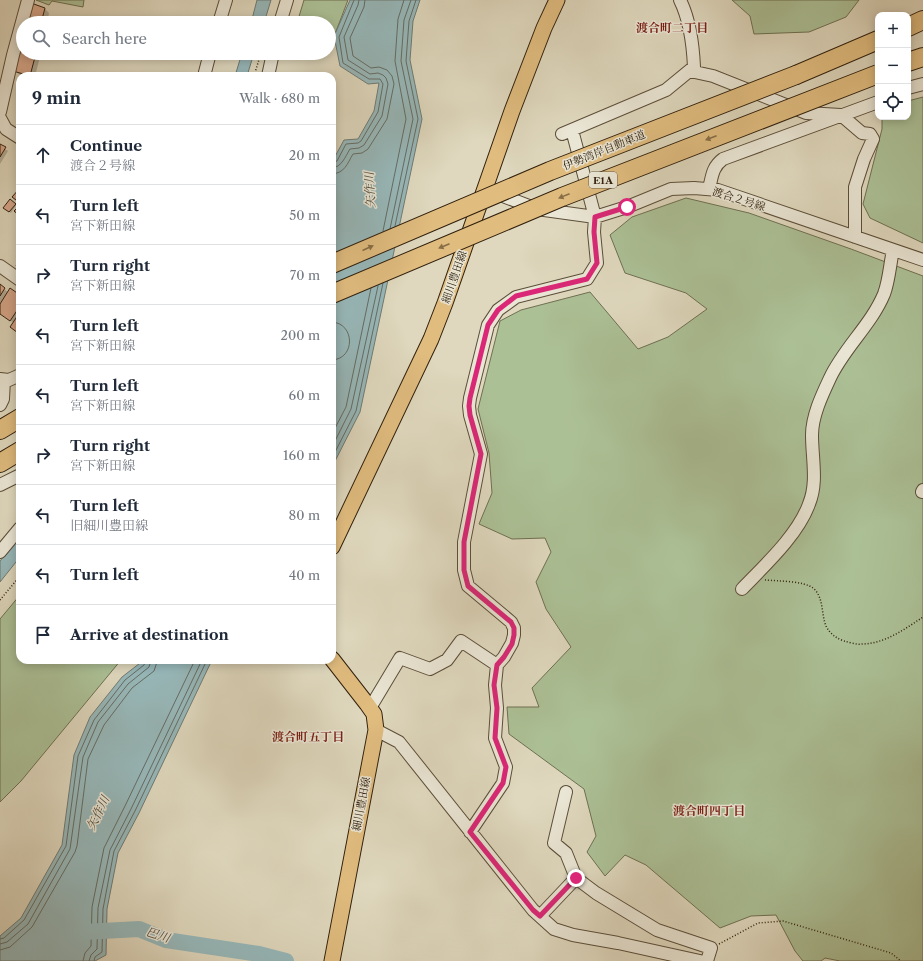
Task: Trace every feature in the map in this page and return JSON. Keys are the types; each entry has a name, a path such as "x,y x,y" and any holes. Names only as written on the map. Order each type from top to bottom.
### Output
{"highway":[{"path":"911,26 923,20"},
{"path":"911,31 923,26"},
{"path":"796,75 875,41"},
{"name":"伊勢湾岸自動車道","path":"336,262 557,169 875,44"},
{"path":"911,61 923,56"},
{"path":"911,70 923,66"},
{"name":"E1A","path":"336,292 562,197 875,75"},
{"path":"731,130 875,82"},
{"path":"0,430 16,420"},
{"path":"0,463 16,453"}],"main road":[{"name":"細川豊田線","path":"336,539 431,339 446,304 484,189 517,97 544,28 557,0"},
{"name":"細川豊田線","path":"332,961 342,899 376,730 374,714 336,664"}],"street":[{"path":"24,16 28,0"},
{"path":"221,16 226,0"},
{"path":"282,16 287,0"},
{"path":"470,832 503,783 506,767 495,738 497,708 494,685 497,665 512,644 514,635 514,628 511,622 468,586 464,570 464,542 481,454 470,415 469,406 488,325 498,310 516,296 587,279 597,263 594,232 595,217 567,132 666,90 694,67 686,11 680,0"},
{"path":"0,112 16,48"},
{"path":"205,72 208,60"},
{"path":"269,72 271,60"},
{"path":"690,71 713,76 806,113 841,115 862,133 870,134 873,139 864,159 855,187 855,237"},
{"path":"911,87 923,84"},
{"path":"709,189 713,170 716,164 723,159 875,103"},
{"path":"0,118 6,129 16,135"},
{"name":"渡合２号線","path":"484,189 537,209 595,217 627,207 671,189 694,188 718,190 923,260"},
{"path":"742,589 773,556 798,525 809,504 814,480 812,434 815,415 830,377 868,322 884,294 894,250"},
{"path":"0,266 16,277"},
{"path":"0,405 3,399 2,380 16,376"},
{"path":"0,484 16,476"},
{"path":"0,552 16,533"},
{"path":"370,708 400,658 430,668 447,660 461,641 497,665"},
{"path":"376,730 399,742 533,910 554,929 573,935 700,961"},
{"path":"566,792 554,843 566,853 576,878 596,893 656,930 711,948 707,961"},
{"path":"540,916 576,878"}],"path":[{"path":"255,72 259,60"},
{"path":"752,579 804,584 814,588 818,595 825,624 836,638 847,641 861,644 876,642 900,632 923,617"},
{"path":"0,600 16,581"},
{"path":"711,948 758,923 783,921 892,953 901,961"}],"green space":[{"path":"36,0 84,0 83,7 52,1 49,5"},
{"path":"304,0 348,0 336,31 336,16 299,16"},
{"path":"732,0 859,0 846,17 809,32 754,34 750,16"},
{"path":"923,97 923,243 870,218 863,204 882,129 882,120 911,120 911,100"},
{"path":"686,198 749,213 923,276 923,961 840,961 825,958 821,961 803,961 795,951 776,915 751,916 720,928 646,865 625,855 605,876 587,852 596,836 584,789 509,734 507,707 539,707 532,688 571,647 546,609 536,582 551,552 545,538 512,539 479,524 492,493 489,453 478,409 500,321 521,310 590,292 638,349 668,337 707,309 686,293 625,273 610,235 632,217"},
{"path":"16,600 16,664 118,664 21,781 0,802 0,619"}],"water":[{"path":"257,0 271,0 266,16 253,16"},
{"name":"矢作川","path":"350,0 420,0 413,21 410,60 422,119 360,412 336,459 336,155 344,140 358,139 374,111 379,83 368,84 340,66 336,46 336,32"},
{"path":"240,60 252,60 248,72 236,72"},
{"path":"16,542 16,562 0,582 0,561"},
{"name":"矢作川","path":"139,664 210,664 139,813 118,853 107,909 106,955 95,961 0,961 0,936 21,918 62,845 74,755 90,717 122,677"}],"building":[{"path":"31,3 45,8 43,16 27,16"},
{"path":"17,60 34,60 31,72 13,71"},
{"path":"0,144 6,147 0,157"},
{"path":"16,192 16,200 12,197"},
{"path":"10,199 16,204 9,212 3,208"},
{"path":"0,284 5,288 0,296"},
{"path":"10,288 16,292 16,312 10,321 0,314 0,304"},
{"path":"16,318 16,332 10,327"}],"waterway":[{"name":"巴川","path":"84,932 139,929 166,940 259,954 286,961"}],"district":[{"name":"渡合町二丁目","path":"672,28"},
{"name":"渡合町五丁目","path":"308,737"},
{"name":"渡合町四丁目","path":"709,811"}],"route":[{"path":"576,878 540,916 533,910 470,832 503,783 506,767 495,738 497,708 494,685 497,665 512,644 514,628 511,622 468,586 464,570 464,542 481,454 470,415 469,406 488,325 498,310 516,296 587,279 597,263 594,232 595,217 612,213 627,207"}]}
